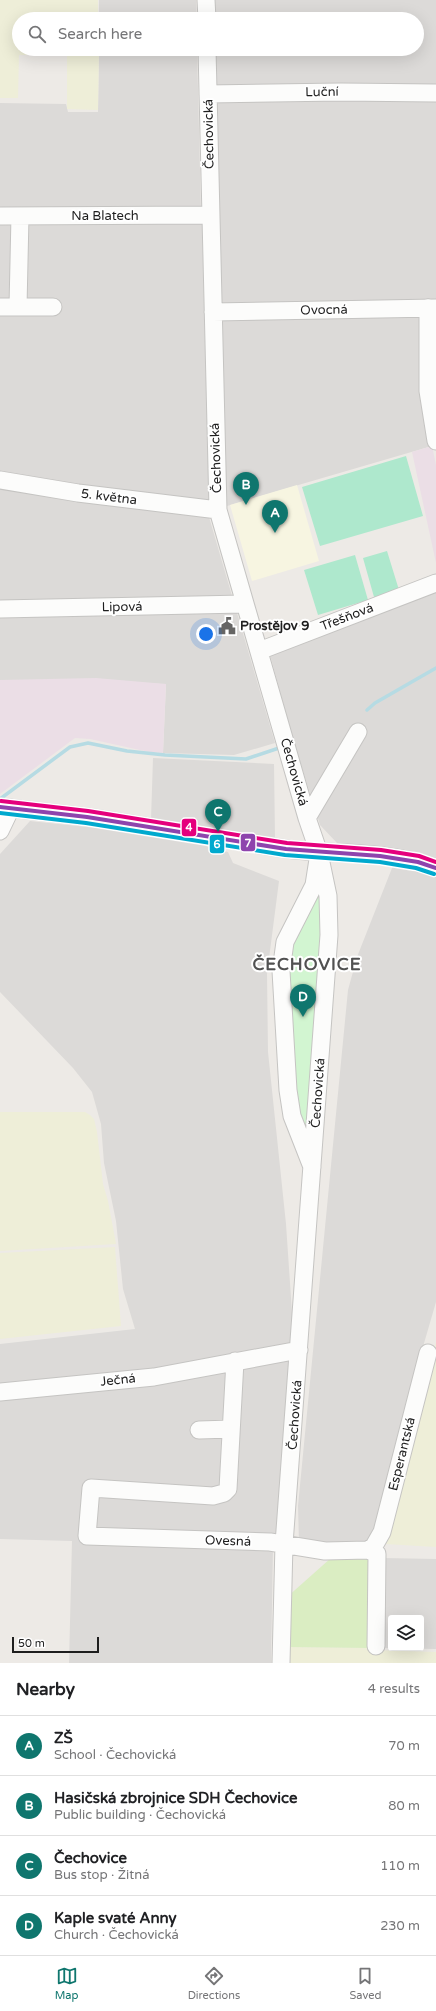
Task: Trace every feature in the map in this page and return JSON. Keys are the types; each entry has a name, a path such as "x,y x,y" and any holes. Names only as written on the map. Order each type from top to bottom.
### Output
{"street":[{"path":"206,0 207,12"},
{"name":"Čechovická","path":"207,56 218,510 307,818 319,853 328,896 329,935 300,1350 284,1544 281,1663"},
{"name":"Luční","path":"208,94 436,92"},
{"name":"Na Blatech","path":"0,216 211,215"},
{"path":"18,307 20,216"},
{"path":"0,307 53,307"},
{"path":"432,308 428,391 436,441"},
{"name":"Ovocná","path":"213,312 432,308"},
{"name":"5. května","path":"0,480 78,493 218,510"},
{"name":"Třešňová","path":"259,651 436,583"},
{"name":"Lipová","path":"0,609 244,604"},
{"path":"307,818 358,732"},
{"path":"0,831 5,807 86,817 265,847 319,853 390,856 416,861 436,868"},
{"name":"Čechovická","path":"312,1167 292,1116 288,1090 281,972 285,942 314,885 319,853"},
{"name":"Ječná","path":"0,1392 154,1377 300,1350"},
{"name":"Esperantská","path":"371,1550 382,1532 428,1353"},
{"path":"199,1430 231,1429 235,1361"},
{"name":"Ovesná","path":"231,1429 228,1489 224,1493 213,1496 91,1488 87,1536 270,1542 325,1551 371,1550"},
{"path":"371,1550 377,1554 376,1646"}],"shaded area":[{"path":"99,0 196,0 197,12 99,12"},
{"path":"215,0 436,0 436,88 216,88 215,56 424,56 424,12 215,12"},
{"path":"99,56 197,56 201,212 0,209 0,103 66,104 68,112 98,112"},
{"path":"217,99 436,100 436,299 220,305"},
{"path":"0,220 202,220 209,504 0,473"},
{"path":"419,315 420,381 432,446 227,506 223,476 217,317"},
{"path":"432,446 436,465 436,563 412,452"},
{"path":"297,485 319,561 252,581 230,505"},
{"path":"0,489 209,517 275,743 234,755 163,753 166,684 0,680"},
{"path":"436,590 436,864 337,843 320,825 293,739 269,651"},
{"path":"96,678 166,684 163,753 149,752 90,739 75,738 0,794 0,680"},
{"path":"153,758 274,764 275,839 151,820"},
{"path":"30,821 164,835 228,852 233,863 279,881 267,974 268,1052 286,1224 294,1342 277,1544 273,1546 271,1663 69,1663 72,1541 0,1539 0,1344 135,1329 123,1289 116,1221 104,1163 101,1124 92,1092 73,1068 0,992 0,854"},
{"path":"394,863 430,873 436,877 436,1302 402,1419 390,1482 373,1538 363,1546 299,1542 298,1506 348,990 357,957"},
{"path":"383,1558 436,1559 436,1649 424,1649 424,1615 388,1615 388,1648 381,1648"}],"green space":[{"path":"0,0 98,0 98,12 12,12 12,56 19,56 18,98 0,98"},
{"path":"67,56 99,56 98,110 67,109"},
{"path":"406,456 423,516 320,546 302,487"},
{"path":"387,551 399,590 374,597 363,558"},
{"path":"355,555 368,600 318,615 304,570"},
{"path":"326,884 312,1167 292,1116 285,942"},
{"path":"0,1112 85,1112 94,1119 103,1184 108,1201 116,1244 0,1251"},
{"path":"115,1247 121,1326 0,1339 0,1253"},
{"path":"436,1342 436,1547 385,1544 383,1539"},
{"path":"331,1558 370,1558 369,1648 285,1647 286,1598"},
{"path":"285,1647 369,1648 373,1650 388,1651 436,1652 436,1663 285,1663"}],"waterway":[{"path":"367,710 375,703 436,668"},
{"path":"0,799 70,747 88,743 127,751 165,755 246,759 282,747"}],"transit line":[{"name":"4","path":"1,801 88,811 287,843 381,850 419,856 436,862"},
{"name":"7","path":"0,807 87,817 286,849 380,856 418,862 436,868"},
{"name":"6","path":"0,813 86,823 285,855 380,862 416,868 434,874"}],"place":[{"name":"Hasičská zbrojnice SDH Čechovice","path":"246,505"},
{"name":"ZŠ","path":"275,533"},
{"name":"Prostějov 9","path":"227,626"},
{"name":"Čechovice","path":"218,832"},
{"name":"Kaple svaté Anny","path":"303,1017"}],"district":[{"name":"ČECHOVICE","path":"307,964"}]}
